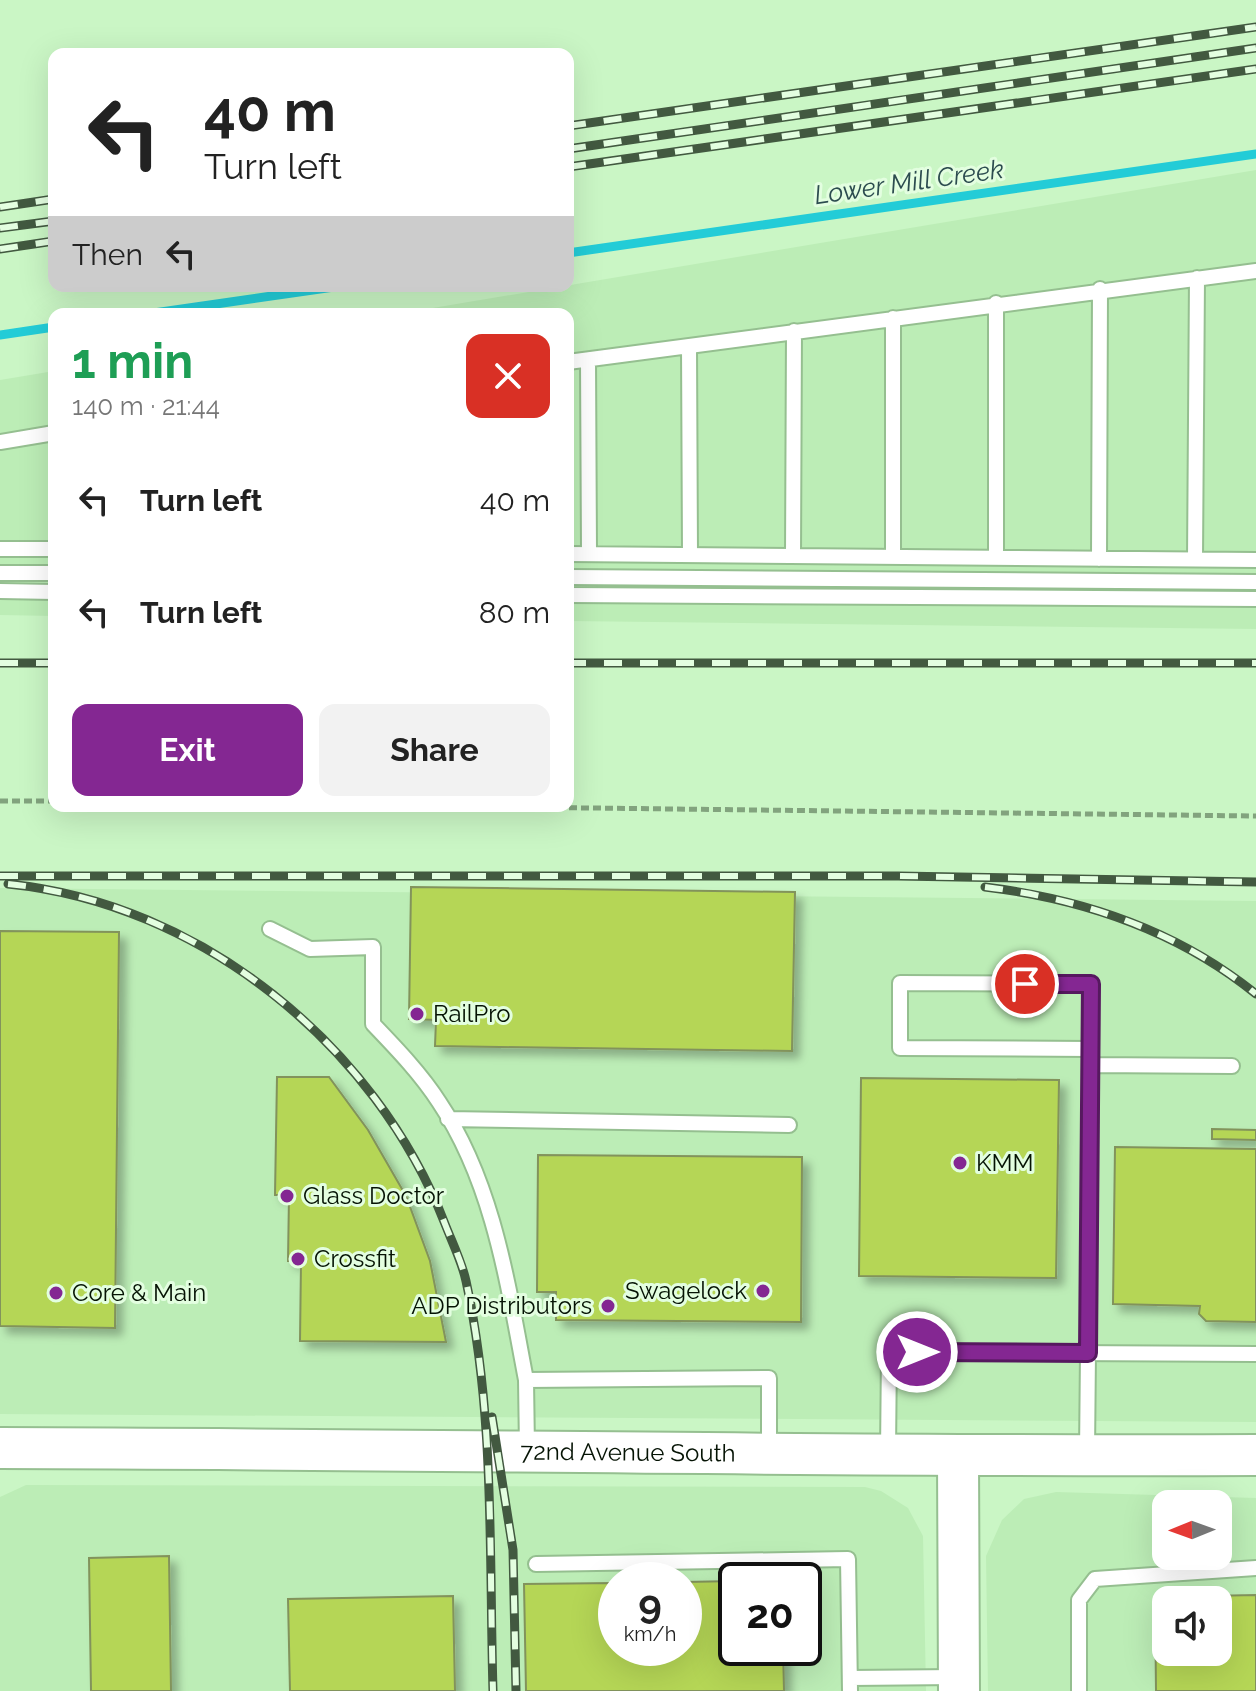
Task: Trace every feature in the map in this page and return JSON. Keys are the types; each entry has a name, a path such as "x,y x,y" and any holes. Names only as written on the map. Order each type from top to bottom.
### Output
{"street":[{"name":"72nd Avenue South","path":"0,1448 527,1450 958,1457 1256,1455"},
{"path":"958,1457 959,1684"}],"lane":[{"path":"574,361 1100,289 1256,271"},
{"path":"1195,559 1197,278"},
{"path":"1099,559 1100,289"},
{"path":"996,303 996,558"},
{"path":"893,318 893,557"},
{"path":"793,556 794,331"},
{"path":"689,346 690,555"},
{"path":"588,360 589,554"},
{"path":"0,442 48,434"},
{"path":"0,549 48,549"},
{"path":"574,554 1256,560"},
{"path":"0,573 48,573"},
{"path":"574,577 1256,582"},
{"path":"0,591 48,592"},
{"path":"574,595 1256,599"},
{"path":"270,929 310,949 373,947 373,1024 412,1067 448,1119 476,1174 492,1223 505,1269 526,1380 527,1450"},
{"path":"1087,1456 1091,1049 1091,984 900,983 900,1048 1091,1049"},
{"path":"1090,1065 1232,1066"},
{"path":"448,1119 789,1125"},
{"path":"888,1456 889,1352 1256,1354"},
{"path":"526,1380 769,1378 769,1454"},
{"path":"536,1564 848,1559 850,1685 959,1684"},
{"path":"1079,1691 1079,1600 1095,1579 1256,1568"}],"path":[{"path":"0,801 48,801"},
{"path":"574,808 1256,816"}],"shaded area":[{"path":"1256,170 1256,629 574,621 574,308 433,308 528,292 574,292 574,284"},
{"path":"48,372 48,616 0,615 0,380"},
{"path":"0,888 1256,901 1256,1422 0,1414"},
{"path":"26,1485 865,1487 881,1491 908,1508 923,1536 926,1691 0,1691 0,1497"},
{"path":"1056,1492 1152,1495 1152,1570 1232,1570 1232,1497 1256,1498 1256,1691 988,1691 986,1556 1002,1520 1024,1499"}],"building":[{"path":"411,887 795,892 792,1051 435,1046 436,1020 409,1019"},
{"path":"0,931 119,932 115,1328 0,1326"},
{"path":"277,1077 329,1077 368,1130 406,1196 430,1261 446,1342 300,1341 301,1261 288,1261 289,1195 275,1195"},
{"path":"861,1078 1059,1080 1056,1278 859,1276"},
{"path":"1212,1129 1256,1130 1256,1140 1212,1139"},
{"path":"1115,1147 1256,1149 1256,1322 1206,1321 1199,1314 1200,1306 1113,1304"},
{"path":"538,1155 802,1157 801,1322 556,1320 556,1292 537,1292"},
{"path":"169,1556 171,1691 91,1691 89,1558"},
{"path":"718,1581 718,1666 783,1666 784,1691 526,1691 524,1584 598,1583 598,1666 702,1666 702,1582"},
{"path":"1232,1595 1256,1595 1256,1691 1156,1691 1156,1666 1232,1666"},
{"path":"453,1596 455,1691 290,1691 288,1599"}],"waterway":[{"name":"Lower Mill Creek","path":"574,252 1256,154"},
{"name":"Lower Mill Creek","path":"189,308 299,292"},
{"name":"Lower Mill Creek","path":"0,335 48,328"}],"railway":[{"path":"574,125 1256,27"},
{"path":"574,148 1256,48"},
{"path":"574,166 1256,69"},
{"path":"0,207 48,200"},
{"path":"0,228 48,222"},
{"path":"0,249 48,242"},
{"path":"0,663 48,663"},
{"path":"574,663 1256,663"},
{"path":"0,876 898,876 1256,882"},
{"path":"8,884 79,897 148,920 212,953 273,994 327,1043 375,1098 414,1159 462,1267 475,1331 489,1485 493,1691"},
{"path":"985,887 1058,900 1128,921 1195,952 1256,994"},
{"path":"492,1417 513,1550 516,1691"}],"place":[{"name":"RailPro","path":"417,1014"},
{"name":"KMM","path":"960,1163"},
{"name":"Glass Doctor","path":"287,1196"},
{"name":"Crossfit","path":"298,1259"},
{"name":"Swagelock","path":"763,1291"},
{"name":"Core & Main","path":"56,1293"},
{"name":"ADP Distributors","path":"608,1306"}],"route":[{"path":"917,1352 1088,1353 1091,984 1025,984"}]}
